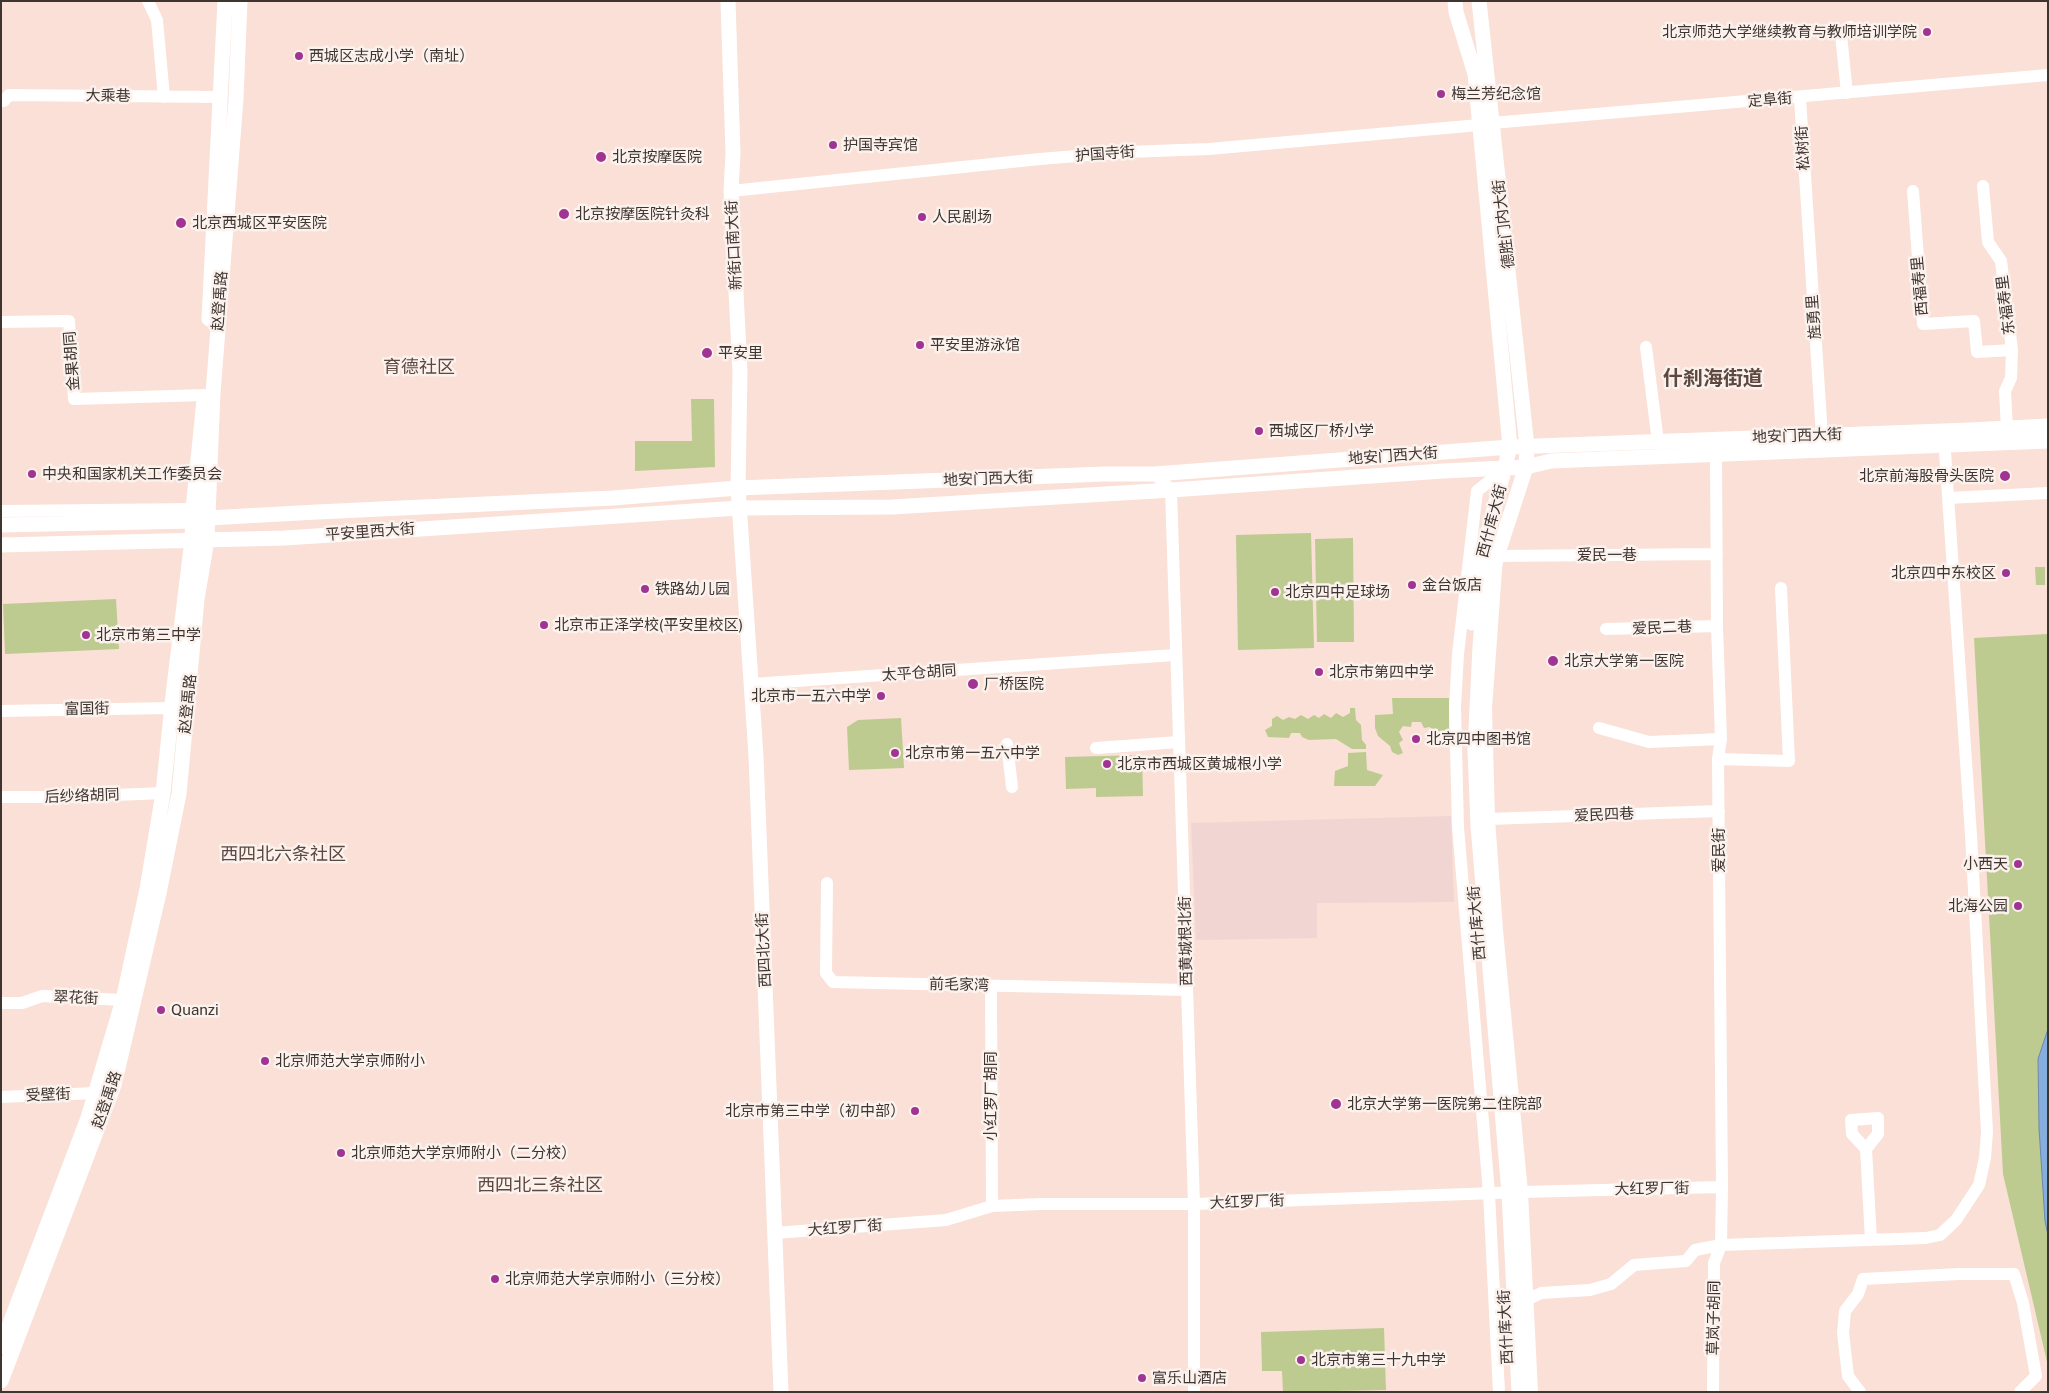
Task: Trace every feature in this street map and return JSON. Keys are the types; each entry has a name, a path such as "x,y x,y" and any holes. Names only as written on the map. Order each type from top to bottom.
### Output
{"main road":[{"name":"赵登禹路","path":"1,1381 114,1085 137,994 179,794 197,600 200,540 198,516 225,1"},
{"name":"赵登禹路","path":"198,516 213,393 236,99 240,1"},
{"name":"新街口南大街","path":"728,1 733,154 731,191 740,372 739,508"},
{"name":"德胜门内大街","path":"1455,1 1456,12 1481,74"},
{"name":"德胜门内大街","path":"1471,1 1527,446 1526,468"},
{"name":"德胜门内大街","path":"1479,1 1481,74"},
{"name":"德胜门内大街","path":"1490,160 1492,244 1510,447 1506,468"},
{"name":"地安门西大街","path":"738,488 1105,474 1155,474 1527,446 2048,426"},
{"name":"地安门西大街","path":"739,508 893,507 1526,468 1551,460 2048,441"},
{"name":"西什库大街","path":"1506,468 1482,556 1473,611 1469,646 1466,742 1468,826 1505,1193 1521,1303 1519,1392"},
{"name":"西什库大街","path":"1509,1392 1505,1193 1478,826 1475,750 1483,610 1497,556 1526,468"},
{"name":"平安里西大街","path":"1,525 613,498 738,488"},
{"name":"平安里西大街","path":"1,545 285,538 739,508"},
{"name":"西四北大街","path":"739,508 752,684 767,1003 781,1392"},
{"name":"赵登禹路","path":"1,1347 88,1118 123,1000 147,889 163,793 172,708 200,540"}],"street":[{"path":"148,1 157,20 164,97"},
{"path":"1847,93 1841,35 1850,27"},
{"name":"定阜街","path":"1486,124 1800,98 2048,74"},
{"name":"大乘巷","path":"1,101 4,101 8,95 219,97"},
{"name":"松树街","path":"1800,98 1805,198"},
{"name":"护国寺街","path":"731,191 982,164 1126,152 1209,149 1486,124"},
{"name":"东福寿里","path":"1983,186 1988,242 2001,261 2012,350 2011,378 2005,391 2007,428"},
{"name":"西福寿里","path":"1913,190 1923,324 1974,321 1977,352 2012,350"},
{"name":"旌勇里","path":"1805,198 1822,436"},
{"name":"金果胡同","path":"1,322 69,322 74,399 204,395"},
{"path":"1646,347 1658,442"},
{"path":"1521,1303 1541,1293 1590,1290 1611,1284 1634,1265 1686,1261 1695,1250 1721,1245 1926,1238 1940,1235 1956,1220 1974,1192 1982,1174 1987,1132 1971,835 1946,446 1943,430"},
{"name":"爱民街","path":"1716,454 1717,626 1721,739 1718,760 1721,1245"},
{"name":"西什库大街","path":"1505,1193 1458,828 1456,707 1458,654 1477,491 1506,468"},
{"path":"1155,474 1171,490"},
{"name":"西黄城根北街","path":"1171,490 1194,1204 1194,1392"},
{"path":"1948,498 2048,493"},
{"path":"1,511 198,516"},
{"name":"爱民一巷","path":"1497,556 1717,554"},
{"name":"西什库大街","path":"1497,556 1486,708 1489,819 1497,930 1505,1193 1499,1392"},
{"path":"1718,760 1789,761 1780,588"},
{"name":"爱民二巷","path":"1606,630 1717,626"},
{"name":"太平仓胡同","path":"752,684 1176,655"},
{"name":"富国街","path":"1,711 172,708"},
{"path":"1599,728 1649,742 1721,739"},
{"path":"1096,748 1179,742"},
{"path":"1007,744 1012,787"},
{"name":"后纱络胡同","path":"1,797 68,797 163,793"},
{"name":"爱民四巷","path":"1489,819 1719,810"},
{"name":"前毛家湾","path":"827,883 826,973 833,982 1186,990"},
{"name":"小红罗厂胡同","path":"991,986 992,1206"},
{"name":"翠花街","path":"1,1003 22,1004 42,996 123,1000"},
{"name":"受壁街","path":"1,1097 96,1093"},
{"path":"1866,1150 1871,1240"},
{"name":"大红罗厂街","path":"775,1233 946,1220 992,1206 1041,1204 1194,1204 1722,1187"},
{"name":"草岚子胡同","path":"1713,1392 1714,1263 1721,1245"},
{"path":"1860,1392 1848,1376 1843,1333 1845,1311 1858,1294 1862,1279 1959,1274 2014,1274 2022,1303 2036,1376 2020,1392"},
{"name":"西什库大街","path":"1521,1303 1532,1392"}],"shaded area":[{"path":"1451,816 1454,902 1317,903 1317,938 1196,940 1191,823"}],"green space":[{"path":"691,399 714,399 715,467 635,471 635,441 692,441"},
{"name":"北京四中足球场","path":"1311,533 1314,648 1238,650 1236,535"},
{"path":"1353,538 1354,642 1317,642 1315,539"},
{"path":"2035,567 2045,567 2045,585 2036,585"},
{"path":"116,599 119,649 5,654 3,604"},
{"name":"北海公园","path":"2048,634 2048,1366 2003,1174 1974,638"},
{"path":"1392,698 1449,698 1449,733 1434,734 1430,727 1424,728 1421,722 1412,722 1411,727 1403,726 1399,732 1403,740 1399,743 1403,753 1398,755 1392,752 1390,746 1378,736 1375,728 1375,715 1393,714"},
{"path":"1350,708 1355,708 1356,720 1361,725 1362,740 1366,745 1366,749 1352,749 1336,739 1309,740 1302,737 1300,733 1291,733 1289,738 1268,737 1265,730 1272,726 1272,719 1277,716 1283,720 1289,717 1295,719 1301,715 1308,719 1314,715 1319,718 1324,714 1331,718 1336,713 1343,717 1350,713"},
{"path":"901,718 904,768 849,770 847,727 858,720"},
{"path":"1366,752 1367,770 1383,775 1375,786 1334,786 1335,771 1348,766 1348,753"},
{"path":"1142,755 1143,796 1096,797 1096,788 1066,789 1065,757"},
{"path":"1384,1328 1386,1390 1283,1392 1282,1371 1262,1371 1261,1332"}],"water":[{"path":"2048,1029 2048,1235 2045,1221 2039,1128 2038,1059"}],"place":[{"name":"北京师范大学继续教育与教师培训学院","path":"1927,32"},
{"name":"西城区志成小学（南址）","path":"299,56"},
{"name":"梅兰芳纪念馆","path":"1441,94"},
{"name":"护国寺宾馆","path":"833,145"},
{"name":"北京按摩医院","path":"601,157"},
{"name":"北京按摩医院针灸科","path":"564,214"},
{"name":"人民剧场","path":"922,217"},
{"name":"北京西城区平安医院","path":"181,223"},
{"name":"平安里游泳馆","path":"920,345"},
{"name":"平安里","path":"707,353"},
{"name":"西城区厂桥小学","path":"1259,431"},
{"name":"中央和国家机关工作委员会","path":"32,474"},
{"name":"北京前海股骨头医院","path":"2005,476"},
{"name":"北京四中东校区","path":"2006,573"},
{"name":"金台饭店","path":"1412,585"},
{"name":"铁路幼儿园","path":"645,589"},
{"name":"北京四中足球场","path":"1275,592"},
{"name":"北京市正泽学校(平安里校区)","path":"544,625"},
{"name":"北京市第三中学","path":"86,635"},
{"name":"北京大学第一医院","path":"1553,661"},
{"name":"北京市第四中学","path":"1319,672"},
{"name":"厂桥医院","path":"973,684"},
{"name":"北京市一五六中学","path":"881,696"},
{"name":"北京四中图书馆","path":"1416,739"},
{"name":"北京市第一五六中学","path":"895,753"},
{"name":"北京市西城区黄城根小学","path":"1107,764"},
{"name":"小西天","path":"2018,864"},
{"name":"北海公园","path":"2018,906"},
{"name":"Quanzi","path":"161,1010"},
{"name":"北京师范大学京师附小","path":"265,1061"},
{"name":"北京大学第一医院第二住院部","path":"1336,1104"},
{"name":"北京市第三中学（初中部）","path":"915,1111"},
{"name":"北京师范大学京师附小（二分校）","path":"341,1153"},
{"name":"北京师范大学京师附小（三分校）","path":"495,1279"},
{"name":"北京市第三十九中学","path":"1301,1360"},
{"name":"富乐山酒店","path":"1142,1378"}],"district":[{"name":"育德社区","path":"419,367"},
{"name":"什刹海街道","path":"1713,379"},
{"name":"西四北六条社区","path":"283,854"},
{"name":"西四北三条社区","path":"540,1185"}]}
